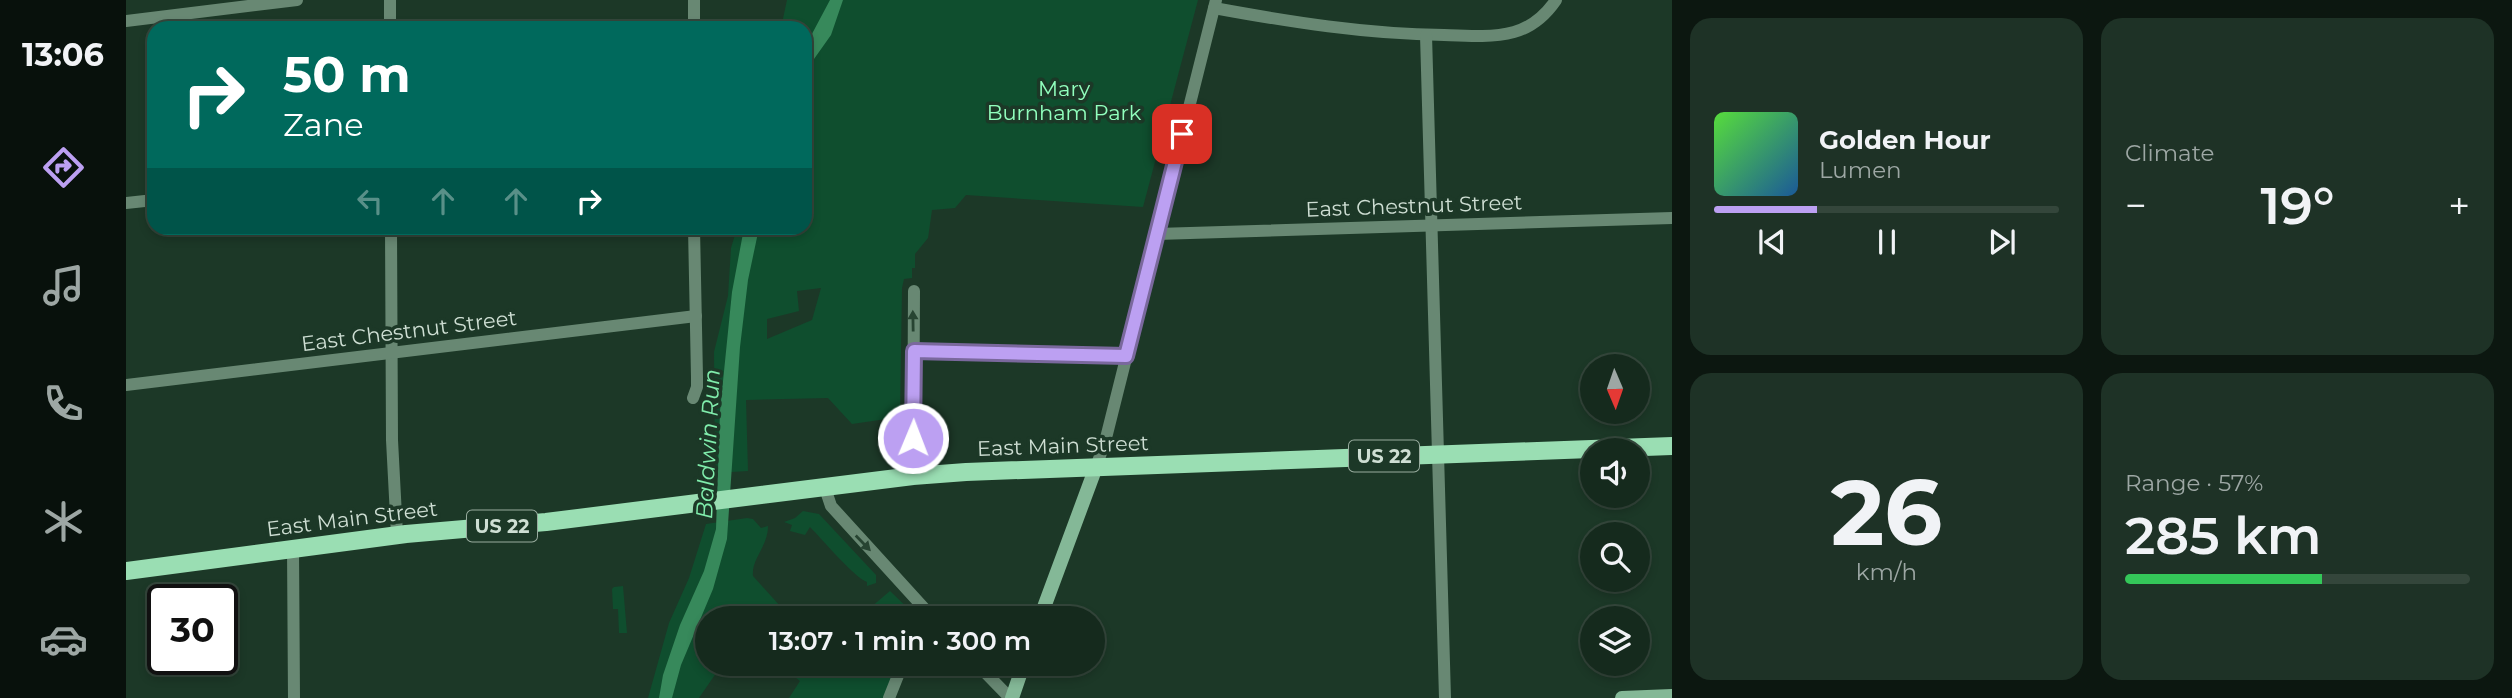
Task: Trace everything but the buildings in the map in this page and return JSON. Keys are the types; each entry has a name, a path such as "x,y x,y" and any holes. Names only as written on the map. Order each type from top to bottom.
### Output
{"main road":[{"name":"East Main Street","path":"126,571 397,535 546,522 978,471 1672,446"},
{"path":"1044,606 1096,467"},
{"path":"1011,698 1019,676"},
{"path":"1622,698 1672,696"}],"street":[{"path":"126,21 298,0"},
{"path":"390,0 390,21"},
{"path":"694,0 694,21"},
{"path":"1096,467 1105,442 1215,4 1316,26 1426,35 1486,35 1512,32 1538,20 1556,0"},
{"path":"1426,35 1445,698"},
{"path":"126,203 147,201"},
{"name":"East Chestnut Street","path":"1157,234 1672,218"},
{"path":"391,235 392,440 397,535"},
{"path":"693,398 697,387 694,235"},
{"path":"914,290 914,477"},
{"name":"East Chestnut Street","path":"126,386 696,316"},
{"path":"914,351 1126,356"},
{"path":"825,488 831,506 919,606"},
{"path":"293,548 293,698"},
{"path":"889,698 898,676"},
{"path":"989,676 1011,698"}],"green space":[{"name":"Mary Burnham Park","path":"787,0 1198,0 1143,207 966,195 955,208 932,210 928,238 915,254 912,278 904,279 902,288 900,417 852,424 828,398 746,400 748,471 715,473 714,352 728,296 731,248 735,235 812,235 812,21 782,21","holes":["821,288 812,320 767,339 767,319 799,311 797,291"]},
{"path":"803,511 819,514 876,575 876,583 867,586 867,582 847,566 810,527 805,535 790,531 792,525 784,522"},
{"path":"747,518 753,519 761,528 768,526 754,564 753,576 780,606 695,606 695,676 714,676 699,698 648,698 669,623 689,578 706,524"},
{"path":"623,586 627,633 619,633 618,609 613,609 612,589"},
{"path":"890,591 906,606 872,606"},
{"path":"794,676 895,676 886,698 789,698 800,681"}],"shaded area":[{"path":"830,0 843,0 831,35 812,65 812,34"},
{"path":"743,235 758,235 748,280 740,347 727,539 706,606 695,606 695,632 681,665 672,698 659,698 663,675 680,625 704,571 716,529 720,411 732,292"}],"route":[{"path":"913,438 914,351 1126,356 1182,134"}],"water label":[{"name":"Baldwin Run","path":"708,444"}]}
